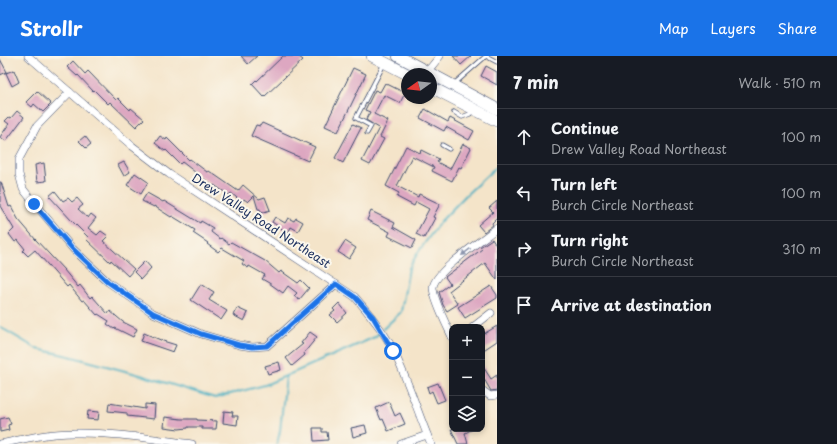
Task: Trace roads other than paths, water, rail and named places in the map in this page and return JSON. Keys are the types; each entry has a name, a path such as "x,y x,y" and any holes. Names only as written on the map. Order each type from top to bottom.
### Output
{"main road":[{"path":"372,56 401,71"},
{"path":"398,56 420,68"},
{"path":"437,77 497,109"},
{"path":"437,90 497,121"}],"street":[{"name":"Drew Valley Road Northeast","path":"28,56 131,145 169,174 355,297 377,323 389,343 431,444"},
{"path":"430,68 440,56"},
{"path":"70,92 37,126 19,159 19,174 23,189 34,204 73,249 108,282 153,313 201,334 239,345 252,347 267,346 336,284"},
{"path":"449,330 433,288 434,282 449,265 496,232"},
{"path":"477,324 491,313"},
{"path":"485,392 490,396 497,395"},
{"path":"0,444 44,435 73,433 116,435 192,444"},
{"path":"401,444 427,435"}],"lane":[{"path":"453,85 486,56 497,62"},
{"path":"367,133 371,126 356,118 385,63"},
{"path":"454,112 462,117 470,114 474,109"},
{"path":"442,145 449,149"}],"waterway":[{"path":"383,329 401,312 409,268 419,251 440,222 497,166"},
{"path":"0,327 37,349 144,376 215,398 265,385 375,337 380,332"},
{"path":"277,444 280,431 286,376"}]}
